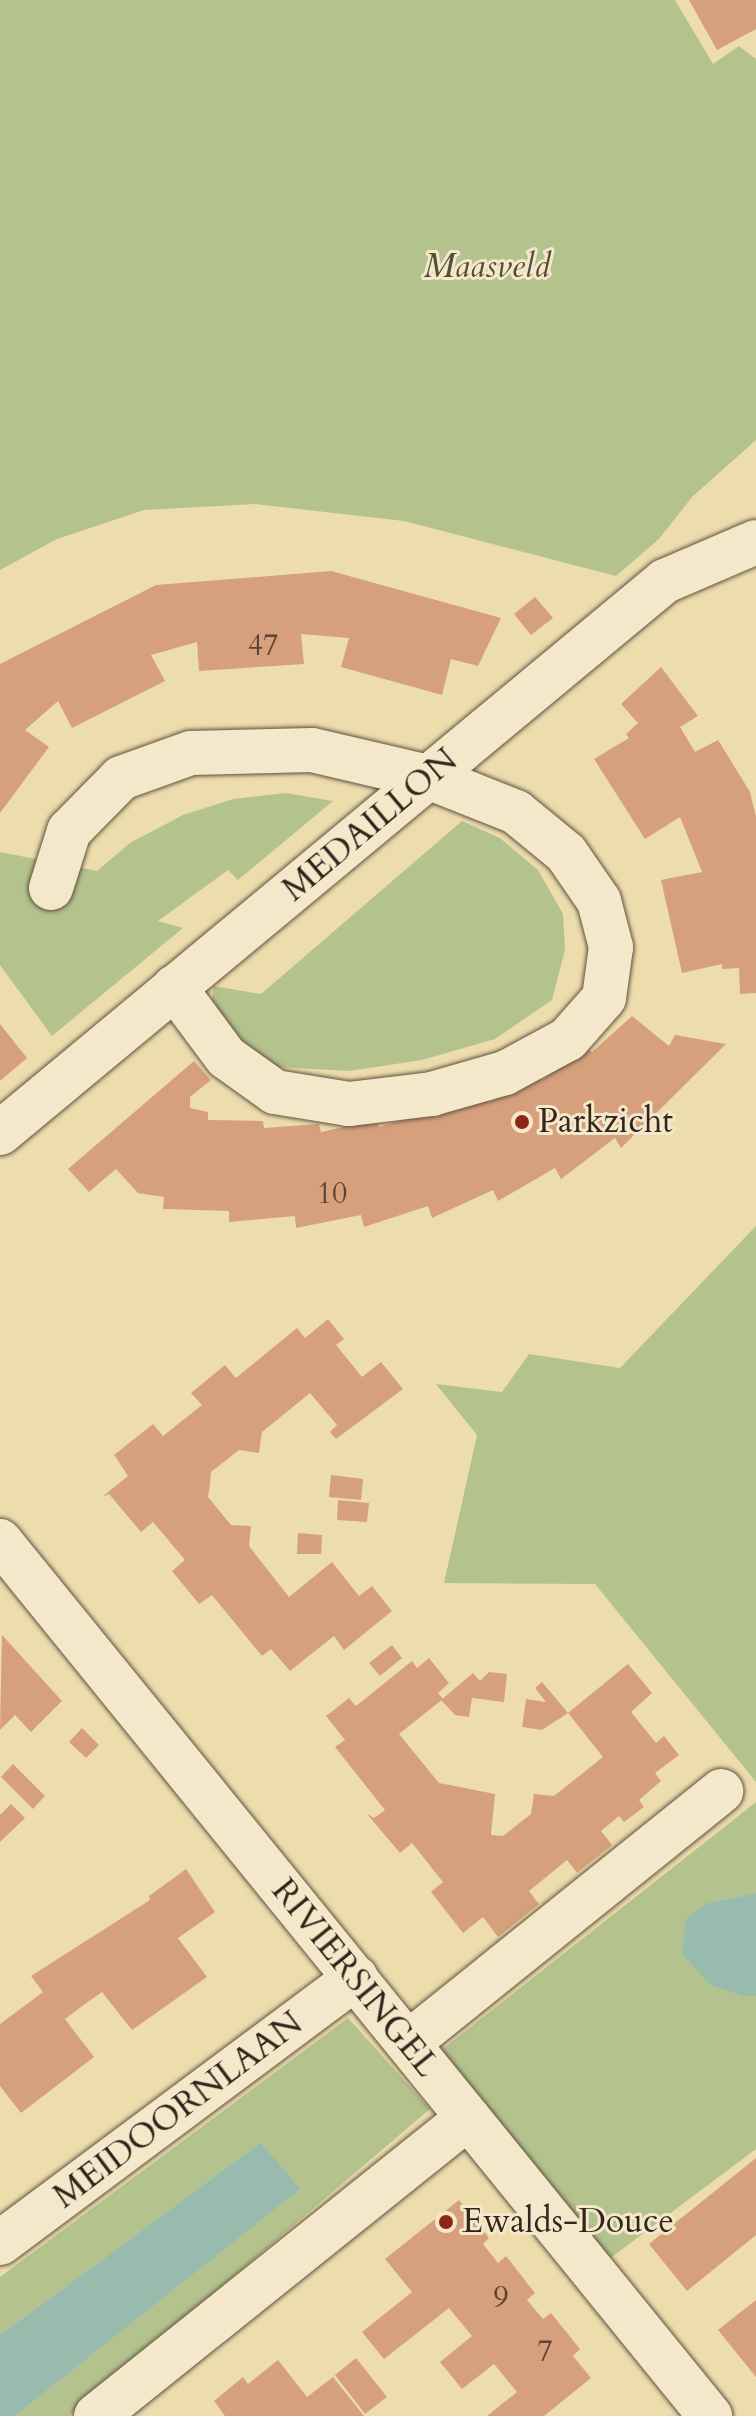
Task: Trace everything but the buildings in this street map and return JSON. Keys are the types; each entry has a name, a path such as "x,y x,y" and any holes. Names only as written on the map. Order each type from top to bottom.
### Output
{"street":[{"name":"MEDAILLON","path":"0,1133 665,581 756,542"},
{"path":"51,888 69,831 121,778 191,753 312,750 428,777 516,812 566,853 599,901 611,947 604,998 568,1039 505,1073 432,1094 349,1104 275,1092 226,1057 174,987"},
{"name":"RIVIERSINGEL","path":"0,1541 710,2416"},
{"path":"408,2043 721,1791"},
{"name":"MEIDOORNLAAN","path":"0,2243 356,1978"},
{"path":"96,2416 468,2118"}],"green space":[{"name":"Maasveld","path":"0,0 675,0 713,64 739,46 756,59 756,440 692,497 659,539 616,576 404,521 255,504 144,510 57,539 0,570"},
{"path":"286,793 333,801 238,880 228,870 158,921 183,928 52,1036 0,965 0,852 97,871 130,843 183,815 233,799"},
{"path":"462,821 500,838 538,870 563,914 565,950 552,1000 495,1039 422,1060 349,1071 279,1067 236,1047 209,1015 214,986 261,994"},
{"path":"756,1226 756,1782 595,1584 444,1583 477,1435 436,1384 502,1392 529,1354 620,1368"},
{"path":"756,1802 756,1893 707,1903 746,1997 756,1996 756,2149 609,2259 439,2052"},
{"path":"348,2018 430,2109 69,2416 15,2416 299,2189 261,2142 0,2335 0,2277"}],"shaded area":[{"path":"756,1893 756,1996 746,1997 711,1985 682,1954 686,1919 707,1903"},
{"path":"261,2142 300,2189 15,2416 0,2416 0,2335"}],"place":[{"name":"Parkzicht","path":"522,1122"},
{"name":"Ewalds-Douce","path":"446,2222"}]}
